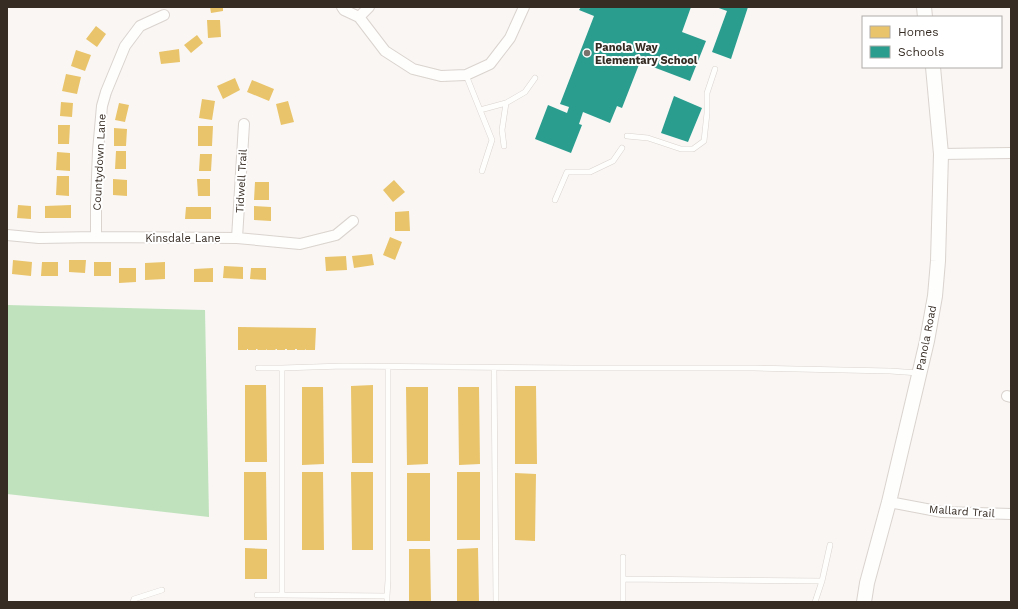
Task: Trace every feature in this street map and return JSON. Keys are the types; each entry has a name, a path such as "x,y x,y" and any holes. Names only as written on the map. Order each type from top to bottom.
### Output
{"main road":[{"name":"Panola Road","path":"864,602 867,583 889,502 920,373 935,296 938,261 941,154 933,68"}],"street":[{"path":"342,7 344,10 359,17 385,51 413,69 441,76 466,75 490,64 510,38 524,7"},
{"path":"359,17 369,7"},
{"name":"Countydown Lane","path":"96,237 98,151 102,106 106,92 125,46 132,36 140,26 164,15"},
{"name":"Tidwell Trail","path":"237,238 244,124"},
{"path":"941,154 1011,153"},
{"name":"Kinsdale Lane","path":"7,235 39,238 237,238 300,244 336,235 353,221"},
{"name":"Mallard Trail","path":"889,502 942,512 1011,514"}],"lane":[{"path":"627,136 648,138 681,149 693,149 704,141 707,114 707,93 715,68"},
{"path":"466,75 492,140 482,171"},
{"path":"480,110 506,103 525,92 535,78"},
{"path":"504,146 502,130 506,103"},
{"path":"555,200 567,172 590,172 613,161 622,148"},
{"path":"258,368 343,366 494,368 754,368 920,373"},
{"path":"257,595 344,596 387,599 388,367"},
{"path":"282,368 282,595"},
{"path":"494,368 496,602"},
{"path":"815,602 822,581 830,545"},
{"path":"623,557 623,602"},
{"path":"623,579 822,581"},
{"path":"133,602 134,599 162,590"},
{"path":"344,596 344,602"}],"green space":[{"path":"7,305 205,310 209,517 7,494"}],"building: Homes":[{"path":"210,7 223,7 223,11 211,13"},
{"path":"207,20 220,20 221,37 208,38"},
{"path":"96,26 106,34 97,47 86,39"},
{"path":"197,35 203,43 191,53 184,45"},
{"path":"179,49 180,62 161,64 159,52"},
{"path":"76,50 91,55 85,71 71,66"},
{"path":"66,74 81,77 77,94 62,91"},
{"path":"235,78 240,90 223,99 217,86"},
{"path":"252,80 274,89 269,101 247,92"},
{"path":"202,99 215,101 212,120 199,118"},
{"path":"288,101 294,122 281,125 276,104"},
{"path":"61,102 73,103 72,117 60,116"},
{"path":"119,103 129,105 125,122 115,120"},
{"path":"58,125 70,125 69,144 58,144"},
{"path":"198,126 213,126 212,146 198,146"},
{"path":"114,128 127,129 126,146 114,146"},
{"path":"116,151 126,151 126,169 115,169"},
{"path":"57,152 70,153 70,171 56,170"},
{"path":"200,154 212,154 211,171 199,171"},
{"path":"57,176 69,176 69,196 56,195"},
{"path":"113,179 127,180 127,196 113,195"},
{"path":"197,179 210,179 210,196 198,196"},
{"path":"394,180 405,192 393,202 383,190"},
{"path":"255,182 269,182 269,200 254,200"},
{"path":"18,205 31,206 31,219 17,218"},
{"path":"71,205 71,218 45,218 45,206"},
{"path":"254,206 271,207 271,221 254,220"},
{"path":"186,207 211,207 211,219 185,219"},
{"path":"409,211 410,231 395,231 395,212"},
{"path":"390,237 402,242 395,260 383,255"},
{"path":"372,254 374,265 354,268 352,256"},
{"path":"346,256 347,270 326,271 325,257"},
{"path":"13,260 32,262 31,276 12,274"},
{"path":"69,260 86,260 85,273 69,272"},
{"path":"42,262 58,262 58,276 41,276"},
{"path":"94,262 111,262 111,276 94,276"},
{"path":"165,262 165,279 145,280 145,263"},
{"path":"224,266 243,267 243,279 223,278"},
{"path":"119,268 136,268 136,282 119,283"},
{"path":"213,268 213,282 194,282 194,269"},
{"path":"251,268 266,268 266,280 250,279"},
{"path":"238,327 316,328 315,350 238,350"},
{"path":"245,385 266,385 267,462 245,462"},
{"path":"373,385 373,463 352,463 351,386"},
{"path":"515,386 536,386 537,464 515,464"},
{"path":"302,387 323,387 324,464 302,465"},
{"path":"406,387 428,387 428,464 407,465"},
{"path":"458,387 479,387 480,464 459,465"},
{"path":"244,472 266,472 267,540 244,540"},
{"path":"302,472 323,472 324,550 302,550"},
{"path":"351,472 373,472 373,550 352,550"},
{"path":"457,472 480,472 480,540 457,540"},
{"path":"407,473 430,473 430,541 407,541"},
{"path":"515,473 536,474 535,541 515,540"},
{"path":"245,548 267,549 267,579 245,579"},
{"path":"478,548 479,602 457,602 457,549"},
{"path":"409,549 430,549 431,602 409,602"}],"building: Schools":[{"path":"581,7 691,7 682,32 706,41 690,81 640,62 622,108 617,106 610,123 583,112 579,124 582,125 571,153 535,139 548,105 567,113 569,107 560,104 594,16 579,10"},
{"path":"716,7 748,7 731,59 712,52 727,11"},
{"path":"674,96 702,108 688,142 661,133"}],"place":[{"name":"Panola Way Elementary School","path":"587,53"}]}
